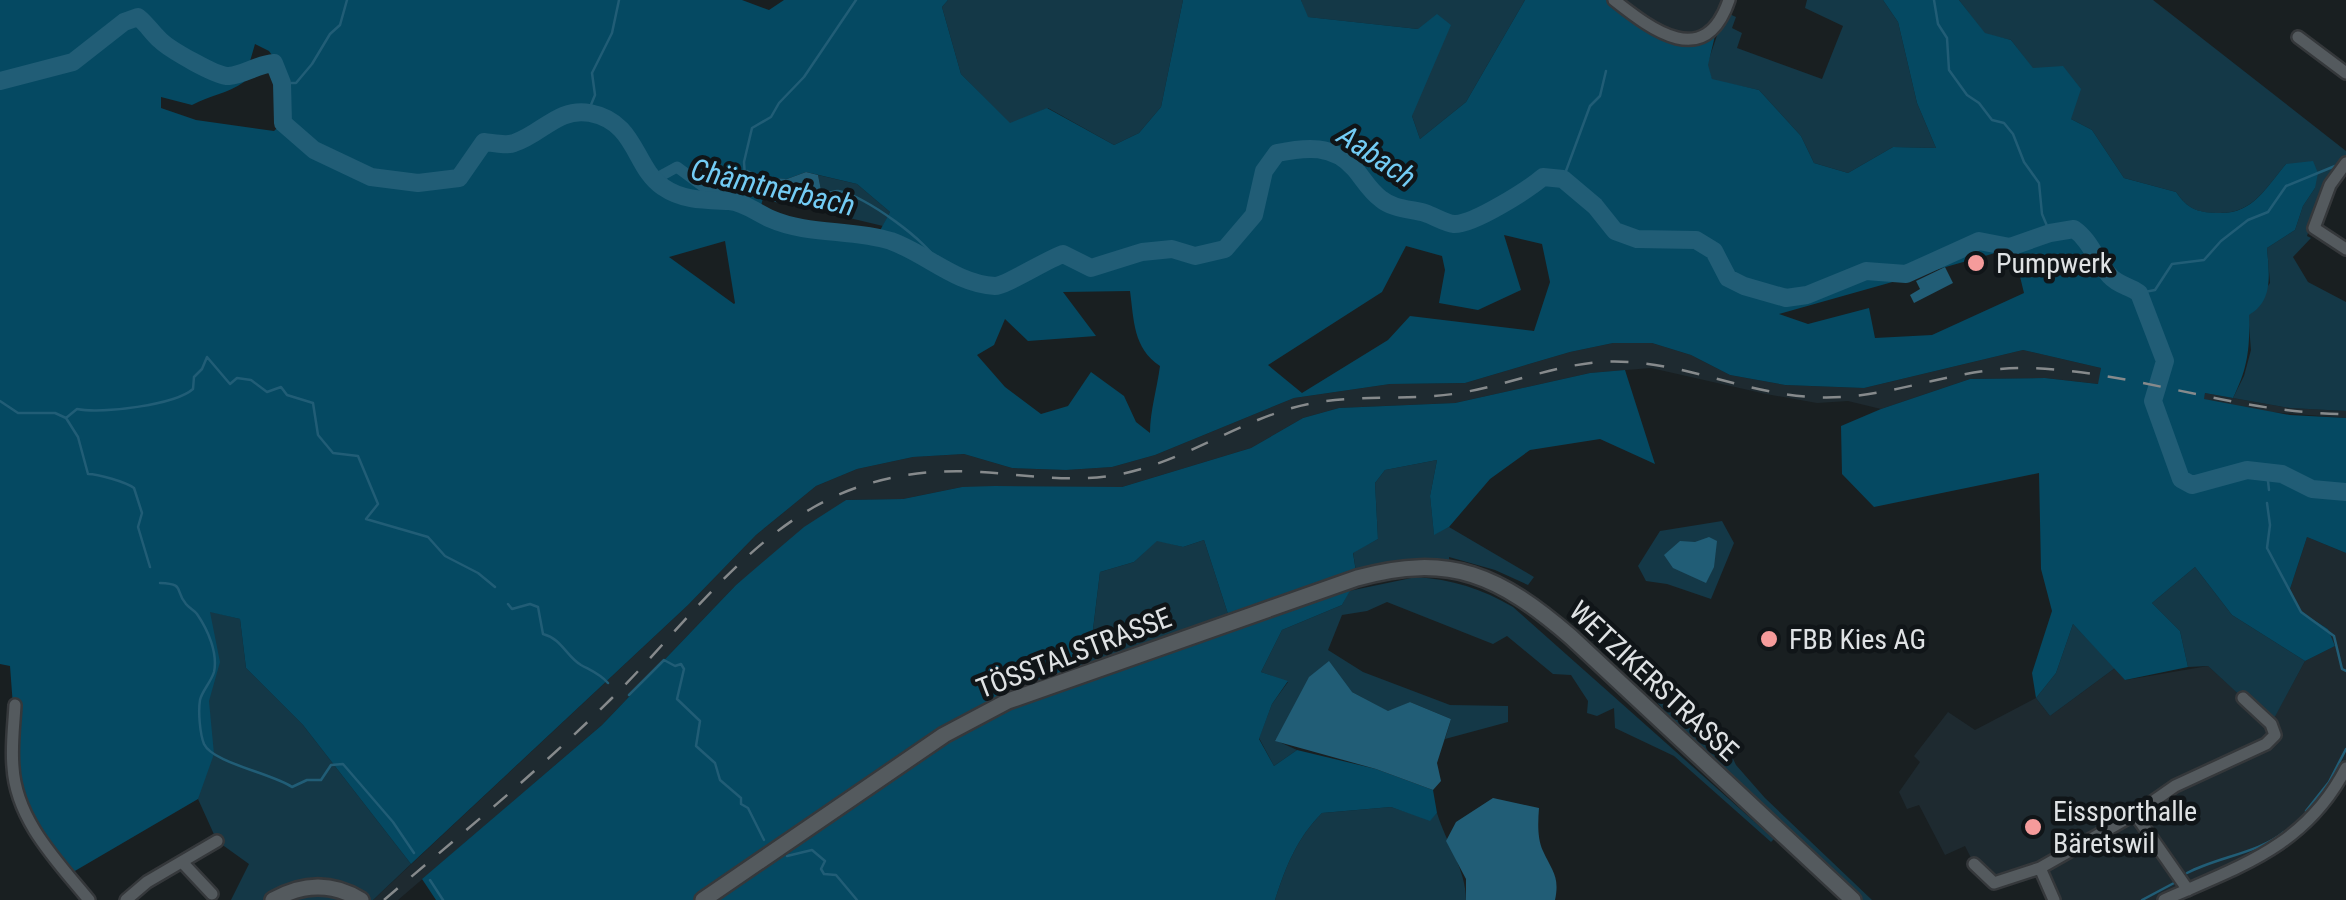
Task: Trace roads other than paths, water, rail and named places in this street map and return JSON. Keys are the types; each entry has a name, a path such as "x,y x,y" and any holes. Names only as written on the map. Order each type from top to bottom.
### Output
{"main road":[{"name":"WETZIKERSTRASSE","path":"1388,569 1416,567 1477,575 1522,597 1853,900"},
{"name":"TÖSSTALSTRASSE","path":"703,900 944,735 1008,701 1388,569"},
{"path":"273,900 296,889 315,886 340,890 361,900"}],"street":[{"path":"1614,0 1657,31 1682,42 1700,37 1718,23 1728,0"},
{"path":"2298,37 2346,74"},
{"path":"2346,164 2330,185 2314,228 2346,249"},
{"path":"1974,864 1994,884 2040,868 2176,786 2266,744 2275,735 2271,724 2242,698"},
{"path":"14,704 12,769 20,799 32,827 89,900"},
{"path":"2164,900 2260,857 2286,841 2321,808 2346,768"},
{"path":"2135,814 2188,890"},
{"path":"126,900 147,882 217,841"},
{"path":"182,862 212,894"},
{"path":"2040,868 2054,900"}],"water":[{"name":"Chämtnerbach","path":"806,172 818,175 822,195 812,209 770,201 759,188 761,177 787,179"},
{"path":"1945,267 1953,283 1914,303 1910,295 1920,289 1916,281"},
{"path":"1709,537 1717,541 1714,567 1706,583 1673,568 1664,555 1680,541 1695,542"},
{"path":"1329,661 1352,692 1388,711 1410,702 1451,719 1437,763 1441,781 1433,790 1376,769 1275,741 1309,677"},
{"path":"1493,798 1539,808 1540,841 1556,879 1555,900 1466,900 1466,879 1446,841 1456,822"}],"waterway":[{"path":"282,83 296,83 312,64 340,25 347,0"},
{"path":"588,112 595,95 592,73 612,33 619,0"},
{"name":"Chämtnerbach","path":"747,206 744,162 752,128 771,117 804,77 856,0"},
{"path":"1934,0 1938,24 1947,38 1949,70 1967,95 2013,134 2024,162 2039,183 2042,214 2050,233"},
{"name":"Aabach","path":"0,81 73,62 124,22 138,17 173,50 223,75 274,63 282,83 283,123 314,150 371,177 418,183 459,178 484,142 514,143 559,117 590,113 617,126 653,179 679,195 735,202 785,224 891,241 967,280 995,286 1063,254 1091,268 1142,252 1172,249 1195,256 1225,249 1254,215 1264,171 1277,153 1309,149 1328,151 1347,161 1386,202 1454,224 1487,213 1543,177 1563,179 1595,206 1615,231 1637,239 1696,240 1714,251 1728,278 1786,298 1807,295 1866,271 1906,274 1979,241 2010,247 2074,229 2110,276 2139,293 2165,361 2153,401 2181,479 2192,485 2247,470 2282,474 2312,489 2346,492"},
{"path":"1563,179 1590,106 1600,96 1606,71"},
{"path":"2139,293 2155,290 2172,264 2204,260 2248,220 2268,212 2286,186 2335,166"},
{"name":"Chämtnerbach","path":"655,179 677,167 704,187 722,190 730,201"},
{"name":"Chämtnerbach","path":"747,171 761,177"},
{"name":"Chämtnerbach","path":"822,195 838,191 879,210 910,233 940,265"},
{"path":"66,418 77,409 137,407 184,395 193,389 194,377 207,357 230,384 237,378 251,380 267,392 281,387 287,395 313,403 318,435 333,453 358,456 378,504 366,519 428,537 445,556 495,587"},
{"path":"0,401 18,413 55,413 66,418 78,437 88,474 134,488 142,513 138,527 150,567"},
{"path":"2267,472 2269,490"},
{"path":"2267,503 2267,548 2301,612 2334,636 2342,669 2346,671"},
{"path":"160,583 176,586 201,620 211,642 214,672 201,697 199,711 204,744 210,751 292,787 307,780 321,780 331,765 343,764 414,853"},
{"path":"508,604 512,609 530,604 538,607 543,634 608,683"},
{"path":"629,695 664,660 675,666 681,664 684,669 677,699 700,721 696,746 715,763 720,780 741,798 764,840"},
{"path":"2306,811 2329,782 2346,749"},
{"path":"2187,873 2263,845 2284,832"},
{"path":"787,856 812,850 825,861 821,869 824,874 836,875 857,900"},
{"path":"430,880 443,900"},
{"path":"2142,900 2174,883"}],"railway":[{"path":"384,900 584,725 758,547 814,507 874,482 938,472 1062,478 1110,476 1157,464 1269,416 1312,403 1453,394 1600,362 1654,365 1812,397 1866,394 1972,373 2026,368 2105,376 2265,407 2346,414"}],"place":[{"name":"Pumpwerk","path":"1976,263"},
{"name":"FBB Kies AG","path":"1769,639"},
{"name":"Eissporthalle Bäretswil","path":"2033,827"}]}
